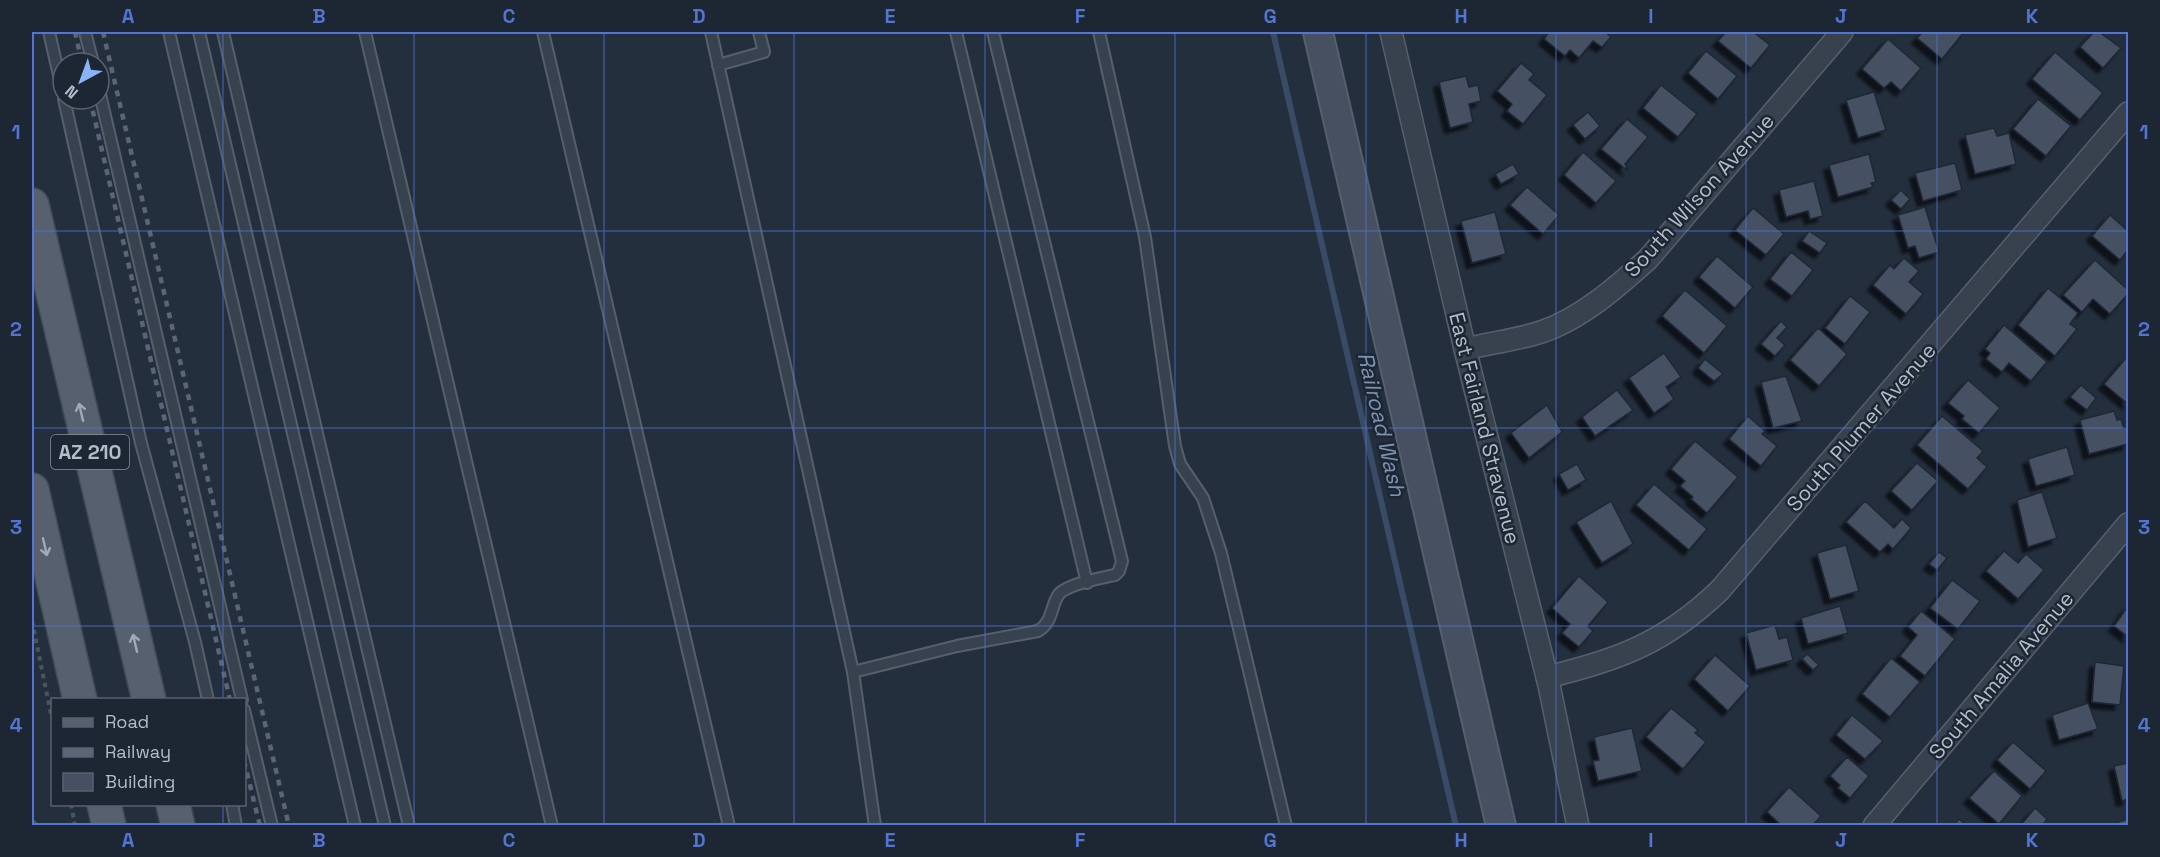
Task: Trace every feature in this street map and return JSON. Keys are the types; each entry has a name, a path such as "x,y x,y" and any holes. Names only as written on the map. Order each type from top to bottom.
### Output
{"main road":[{"name":"AZ 210","path":"32,205 149,698"},
{"name":"AZ 210","path":"32,490 80,698"},
{"path":"104,806 109,825"},
{"path":"173,806 178,825"}],"street":[{"path":"1318,32 1501,825"},
{"name":"East Fairland Stravenue","path":"1391,32 1465,349 1547,677 1578,825"},
{"name":"South Wilson Avenue","path":"1465,349 1543,331 1577,314 1611,292 1648,259 1842,32"},
{"name":"South Plumer Avenue","path":"1547,677 1595,665 1645,645 1672,631 1720,590 2128,113"},
{"name":"South Amalia Avenue","path":"1874,825 2128,524"}],"lane":[{"path":"48,32 53,51"},
{"path":"85,32 90,51"},
{"path":"169,32 355,825"},
{"path":"199,32 385,825"},
{"path":"223,32 409,825"},
{"path":"364,32 552,825"},
{"path":"543,32 729,825"},
{"path":"711,32 853,672 875,825"},
{"path":"718,65 764,52 759,32"},
{"path":"956,32 1087,583"},
{"path":"853,672 957,646 1038,631 1045,627 1058,595 1066,589 1114,575 1119,571 1122,561 993,32"},
{"path":"1099,32 1145,237 1175,446 1180,464 1203,498 1221,554 1286,825"},
{"path":"67,111 141,443 208,698"},
{"path":"104,111 242,698"},
{"path":"246,718 272,825"},
{"path":"232,806 236,825"}],"path":[{"path":"32,621 51,713"},
{"path":"71,806 75,825"}],"building":[{"path":"1549,32 1605,32 1611,37 1602,47 1593,41 1579,58 1570,50 1565,56 1544,39"},
{"path":"1726,32 1753,32 1770,45 1751,68 1718,41"},
{"path":"1923,32 1964,32 1942,59 1917,38"},
{"path":"2094,32 2099,32 2121,48 2103,68 2080,47"},
{"path":"1888,39 1921,68 1901,91 1891,82 1884,88 1862,69"},
{"path":"1706,51 1737,76 1718,99 1688,73"},
{"path":"2055,52 2103,93 2080,120 2032,79"},
{"path":"1521,63 1534,74 1529,80 1547,95 1523,124 1507,111 1512,104 1497,91"},
{"path":"1466,76 1469,87 1478,85 1481,101 1469,104 1473,122 1450,128 1439,82"},
{"path":"1661,85 1697,114 1678,137 1643,108"},
{"path":"1874,92 1886,130 1858,138 1846,100"},
{"path":"2038,99 2071,126 2046,156 2013,129"},
{"path":"1588,112 1600,126 1585,139 1573,125"},
{"path":"1627,119 1648,137 1625,164 1628,171 1601,149"},
{"path":"1994,128 1997,136 2009,133 2016,164 1975,174 1965,135"},
{"path":"1583,152 1616,181 1596,203 1564,175"},
{"path":"1869,154 1876,182 1871,183 1873,187 1838,197 1829,165"},
{"path":"1955,163 1962,190 1923,201 1915,173"},
{"path":"1513,164 1519,174 1501,184 1495,174"},
{"path":"1814,181 1823,216 1810,219 1808,211 1786,217 1779,190"},
{"path":"1527,187 1559,215 1543,234 1510,205"},
{"path":"1901,190 1910,199 1901,209 1891,200"},
{"path":"1925,207 1939,252 1919,258 1915,246 1908,248 1898,215"},
{"path":"1753,208 1784,234 1766,255 1735,230"},
{"path":"1495,212 1506,254 1472,263 1461,221"},
{"path":"2110,215 2128,231 2128,250 2120,260 2092,236"},
{"path":"1809,231 1827,243 1820,253 1802,241"},
{"path":"1791,252 1813,270 1792,296 1770,279"},
{"path":"1717,256 1753,287 1735,308 1699,277"},
{"path":"1904,258 1919,271 1909,282 1923,294 1906,314 1873,285 1890,265 1894,269"},
{"path":"2095,260 2128,290 2128,294 2110,314 2093,299 2082,312 2063,295"},
{"path":"2048,288 2078,313 2070,324 2077,329 2055,356 2018,325"},
{"path":"1685,290 1727,326 1704,353 1662,316"},
{"path":"1850,296 1870,312 1845,344 1825,328"},
{"path":"1781,321 1787,327 1777,338 1785,345 1775,356 1761,344"},
{"path":"2004,325 2047,362 2031,381 2009,363 2002,372 1986,359 1990,353 1985,349"},
{"path":"1818,328 1847,354 1819,386 1790,360"},
{"path":"1664,353 1681,377 1666,387 1674,399 1654,413 1629,378"},
{"path":"2126,358 2128,360 2128,404 2104,384"},
{"path":"1705,359 1723,374 1714,381 1698,368"},
{"path":"1786,376 1802,421 1773,428 1761,382"},
{"path":"1968,380 2000,408 1979,433 1948,403"},
{"path":"2081,385 2096,398 2087,410 2070,397"},
{"path":"1617,390 1633,410 1595,436 1582,417"},
{"path":"1547,405 1562,432 1529,458 1511,433"},
{"path":"2114,411 2117,420 2121,419 2124,428 2128,427 2128,444 2089,454 2080,420"},
{"path":"1748,416 1765,431 1762,434 1777,446 1761,466 1729,439"},
{"path":"1942,416 1983,451 1977,458 1987,467 1968,489 1917,445"},
{"path":"1695,441 1738,477 1707,513 1680,486 1685,481 1671,469"},
{"path":"2067,447 2075,475 2036,486 2028,459"},
{"path":"1917,463 1938,481 1912,510 1891,491"},
{"path":"1577,464 1586,480 1568,490 1559,474"},
{"path":"1654,484 1707,529 1689,550 1636,505"},
{"path":"2042,492 2057,538 2028,547 2017,500"},
{"path":"1611,501 1633,544 1602,563 1576,522"},
{"path":"1865,501 1894,528 1902,519 1911,528 1893,549 1888,544 1880,552 1846,522"},
{"path":"1846,545 1859,591 1830,599 1817,553"},
{"path":"2004,551 2018,563 2026,554 2044,570 2018,599 1986,571"},
{"path":"1939,552 1947,558 1937,570 1929,564"},
{"path":"1579,576 1608,602 1588,626 1593,631 1579,647 1562,633 1570,624 1552,608"},
{"path":"1952,580 1980,601 1958,629 1930,608"},
{"path":"1840,606 1848,633 1808,644 1801,618"},
{"path":"2128,606 2128,637 2114,626"},
{"path":"1921,611 1955,639 1925,676 1900,656 1917,635 1908,627"},
{"path":"1775,625 1779,639 1787,637 1793,660 1756,670 1746,633"},
{"path":"1807,654 1819,665 1813,670 1802,659"},
{"path":"1715,655 1750,686 1728,711 1694,679"},
{"path":"1891,658 1920,682 1890,717 1862,694"},
{"path":"2095,662 2124,666 2120,705 2092,702"},
{"path":"2088,703 2098,729 2059,740 2052,715"},
{"path":"1671,708 1698,730 1695,733 1706,742 1683,769 1646,737"},
{"path":"1852,715 1883,741 1865,759 1836,735"},
{"path":"1632,728 1642,771 1598,781 1593,761 1599,760 1594,737"},
{"path":"2013,742 2046,771 2030,789 1997,760"},
{"path":"1847,757 1869,776 1850,798 1838,788 1840,785 1830,776"},
{"path":"2128,763 2128,799 2122,801 2114,766"},
{"path":"1994,771 2022,796 1999,824 1969,798"},
{"path":"1789,787 1821,816 1812,826 1782,826 1767,812"},
{"path":"2035,808 2047,819 2042,826 2020,826"},
{"path":"32,816 42,826 32,826"},
{"path":"1959,819 1967,826 1953,826"},
{"path":"2128,819 2128,826 2108,825"}],"waterway":[{"name":"Railroad Wash","path":"1273,32 1456,826"}],"railway":[{"path":"75,32 79,51"},
{"path":"103,32 289,826"},
{"path":"93,111 230,698"},
{"path":"246,769 260,826"}]}
